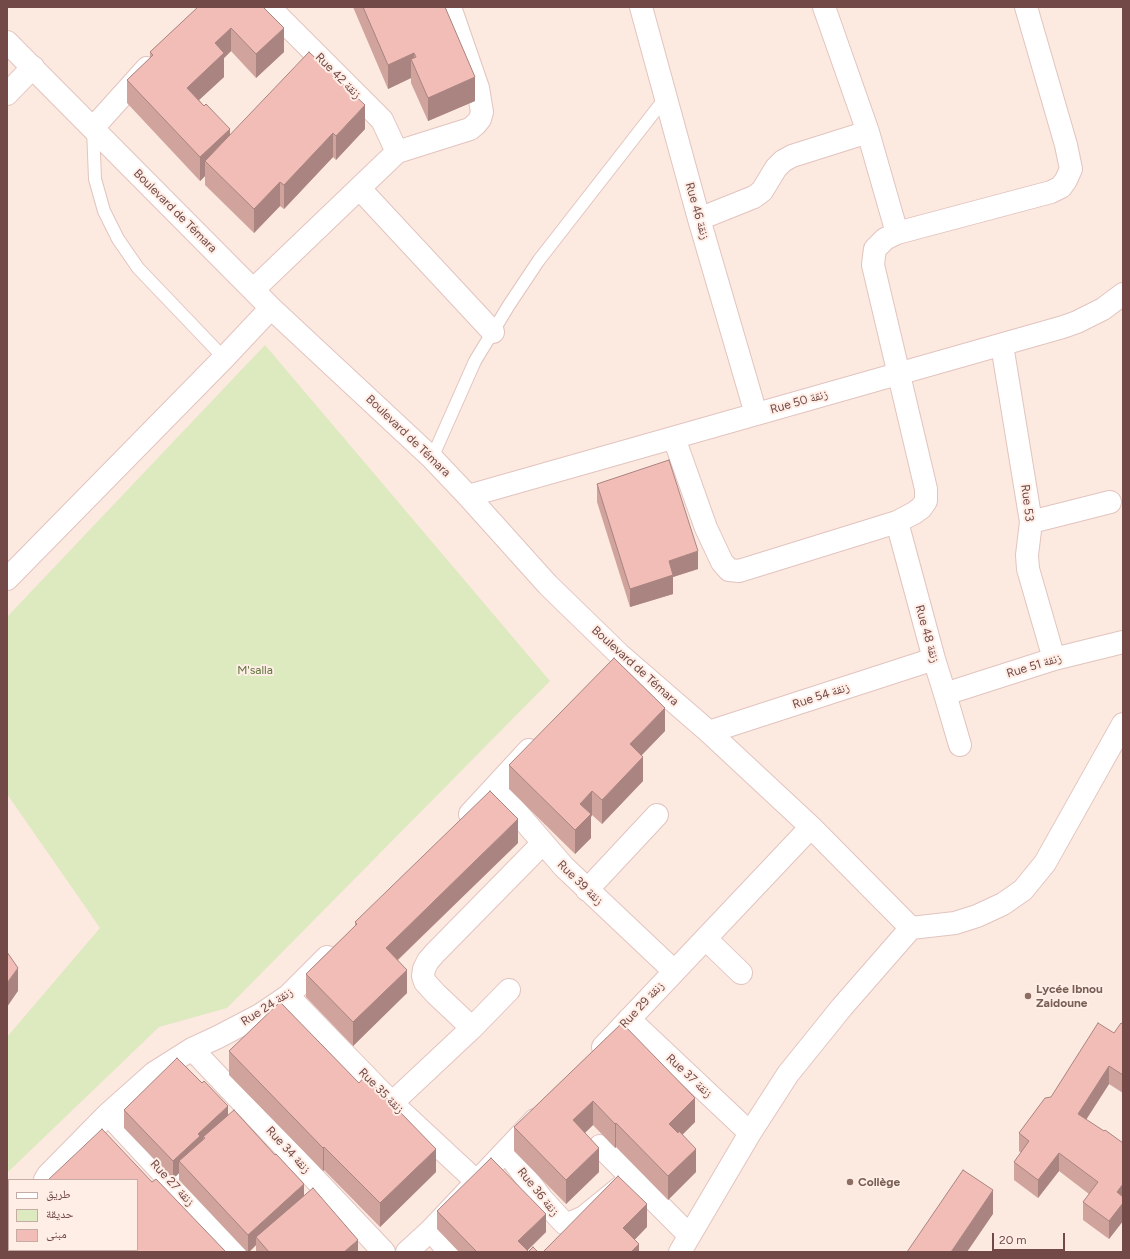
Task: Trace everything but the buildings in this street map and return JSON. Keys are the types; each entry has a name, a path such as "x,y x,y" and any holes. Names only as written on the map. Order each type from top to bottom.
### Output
{"street":[{"name":"Rue 42 زنقة","path":"269,7 382,120 397,152"},
{"path":"253,290 397,152 470,129 480,119 482,112 478,88 450,7"},
{"name":"Rue 46 زنقة","path":"641,7 756,414"},
{"path":"824,7 868,132 897,233"},
{"path":"674,438 706,528 722,562 729,570 739,571 897,522 921,508 926,501 926,489 873,266 876,249 885,239 897,233 1051,192 1061,187 1071,169 1066,145 1026,7"},
{"name":"Boulevard de Témara","path":"7,42 271,308 432,458 548,585 613,660 710,732 811,827 911,928"},
{"path":"93,128 160,54"},
{"path":"7,94 33,67"},
{"path":"700,219 754,197 762,191 776,168 783,161 792,156 868,132"},
{"path":"360,189 493,332"},
{"name":"Rue 50 زنقة","path":"468,496 1002,345 1077,322 1120,301"},
{"path":"9,573 224,358 271,308"},
{"name":"Rue 53","path":"1002,345 1031,522 1027,555 1028,569 1054,660"},
{"path":"1031,522 1110,502"},
{"name":"Rue 48 زنقة","path":"897,522 934,659 960,745"},
{"name":"Rue 51 زنقة","path":"945,694 1054,660 1123,642"},
{"name":"Rue 54 زنقة","path":"710,732 934,659"},
{"path":"600,1146 632,1178 685,1244 750,1133 788,1074 842,1007 911,928 955,923 978,916 1003,904 1024,890 1045,863 1123,724"},
{"path":"455,829 543,735"},
{"name":"Rue 39 زنقة","path":"495,787 542,844 564,867 674,971"},
{"path":"587,890 657,815"},
{"name":"Rue 29 زنقة","path":"592,1059 811,827"},
{"path":"472,1028 425,982 423,976 424,969 428,961 435,953 542,844"},
{"path":"706,939 741,974"},
{"name":"Rue 24 زنقة","path":"46,1179 108,1114 154,1073 192,1049 260,1015 288,996 338,946"},
{"path":"392,1103 472,1028 509,990"},
{"name":"Rue 35 زنقة","path":"288,996 392,1103 477,1182"},
{"name":"Rue 37 زنقة","path":"629,1019 750,1133"},
{"name":"Rue 34 زنقة","path":"192,1049 384,1252"},
{"path":"407,1252 431,1230 549,1105"},
{"name":"Rue 27 زنقة","path":"108,1114 236,1252"},
{"name":"Rue 36 زنقة","path":"506,1151 542,1199 564,1223 568,1224 584,1217 632,1178"},
{"path":"431,1230 449,1252"}],"lane":[{"path":"432,458 475,361 539,260 666,97"},
{"path":"93,128 95,179 104,211 118,239 138,268 224,358"}],"green space":[{"name":"M'salla","path":"265,345 550,681 227,1008 159,1027 7,1173 7,1037 100,928 7,794 7,617"}],"place":[{"name":"Lycée Ibnou Zaidoune","path":"1028,996"},
{"name":"Collège","path":"850,1182"}]}
